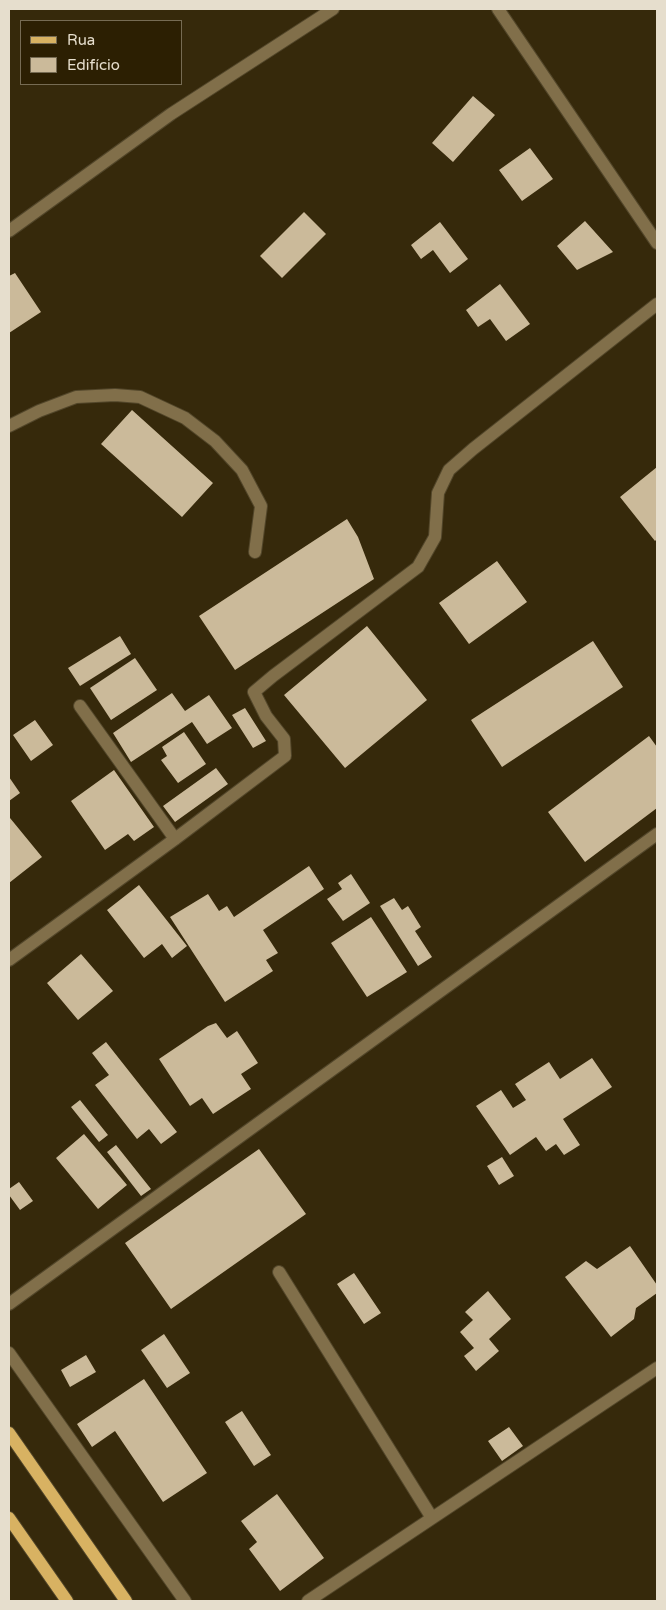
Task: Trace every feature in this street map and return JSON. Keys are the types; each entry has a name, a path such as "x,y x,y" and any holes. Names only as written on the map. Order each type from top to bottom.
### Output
{"main road":[{"path":"9,1434 126,1601"},
{"path":"9,1518 67,1601"}],"street":[{"path":"9,232 171,114 333,9"},
{"path":"498,9 657,243"},
{"path":"9,960 175,840 285,756 284,739 266,716 254,692 418,567 435,537 438,493 449,470 657,304"},
{"path":"9,426 39,411 76,397 115,395 140,397 185,418 215,441 242,470 261,506 255,552"},
{"path":"80,706 175,840"},
{"path":"9,1304 657,834"},
{"path":"279,1272 432,1518"},
{"path":"9,1353 185,1601"},
{"path":"308,1601 657,1368"}],"building":[{"path":"473,96 495,115 453,162 432,143"},
{"path":"530,148 553,179 522,201 499,170"},
{"path":"304,212 326,234 282,278 260,256"},
{"path":"585,221 613,252 577,270 557,246"},
{"path":"440,222 468,259 450,273 433,250 421,259 411,245"},
{"path":"15,273 41,312 9,333 9,276"},
{"path":"500,284 530,324 506,341 490,319 478,327 466,310"},
{"path":"132,410 213,483 182,517 101,444"},
{"path":"657,467 657,539 655,541 620,497"},
{"path":"347,519 358,537 374,579 235,670 199,616"},
{"path":"497,561 527,602 469,644 439,603"},
{"path":"367,626 427,700 345,768 284,695"},
{"path":"120,636 131,654 80,686 68,668"},
{"path":"593,641 623,687 502,767 471,720"},
{"path":"135,658 157,690 111,720 90,688"},
{"path":"172,693 185,711 209,695 232,728 207,744 192,722 131,762 113,733"},
{"path":"245,708 266,741 253,748 232,715"},
{"path":"35,720 53,745 31,761 13,735"},
{"path":"184,732 206,764 178,783 161,760 167,756 162,747"},
{"path":"649,736 657,747 657,808 585,862 548,812"},
{"path":"216,768 228,784 175,822 163,806"},
{"path":"114,770 154,827 134,841 128,834 105,850 71,801"},
{"path":"9,777 20,793 9,801"},
{"path":"9,819 42,857 9,883"},
{"path":"309,866 324,889 263,930 278,953 266,960 273,971 225,1002 170,917 208,894 219,911 227,906 234,917"},
{"path":"351,874 370,903 343,921 327,899 342,889 338,883"},
{"path":"139,885 187,946 172,958 162,944 144,958 107,910"},
{"path":"394,898 402,910 408,906 421,927 415,931 432,957 418,966 380,906"},
{"path":"371,917 407,972 367,997 331,943"},
{"path":"81,954 113,991 78,1020 47,983"},
{"path":"216,1023 227,1038 237,1031 258,1063 241,1074 251,1089 213,1114 202,1098 190,1106 159,1059 208,1026"},
{"path":"106,1042 177,1132 161,1144 149,1129 137,1139 95,1085 109,1075 92,1053"},
{"path":"592,1058 612,1087 563,1119 580,1145 564,1155 556,1144 546,1151 536,1137 510,1155 476,1106 501,1090 513,1108 526,1100 515,1084 549,1062 560,1079"},
{"path":"80,1100 108,1135 99,1142 71,1107"},
{"path":"84,1134 127,1185 98,1209 56,1158"},
{"path":"116,1145 151,1189 141,1196 107,1152"},
{"path":"259,1149 306,1214 171,1309 125,1243"},
{"path":"502,1157 514,1176 499,1185 487,1166"},
{"path":"19,1182 33,1201 20,1210 9,1195 9,1189"},
{"path":"630,1246 657,1285 657,1293 636,1308 634,1319 611,1337 565,1277 586,1261 597,1269"},
{"path":"354,1273 381,1313 364,1324 337,1284"},
{"path":"488,1291 511,1319 489,1339 499,1351 476,1371 464,1356 474,1348 460,1332 473,1320 465,1312"},
{"path":"164,1334 190,1373 167,1388 141,1350"},
{"path":"86,1355 96,1372 70,1387 61,1370"},
{"path":"144,1379 207,1473 163,1502 115,1431 92,1447 77,1424"},
{"path":"242,1411 271,1455 254,1466 225,1422"},
{"path":"509,1427 523,1446 502,1461 488,1441"},
{"path":"277,1494 324,1558 280,1591 249,1549 257,1542 241,1521"}]}
